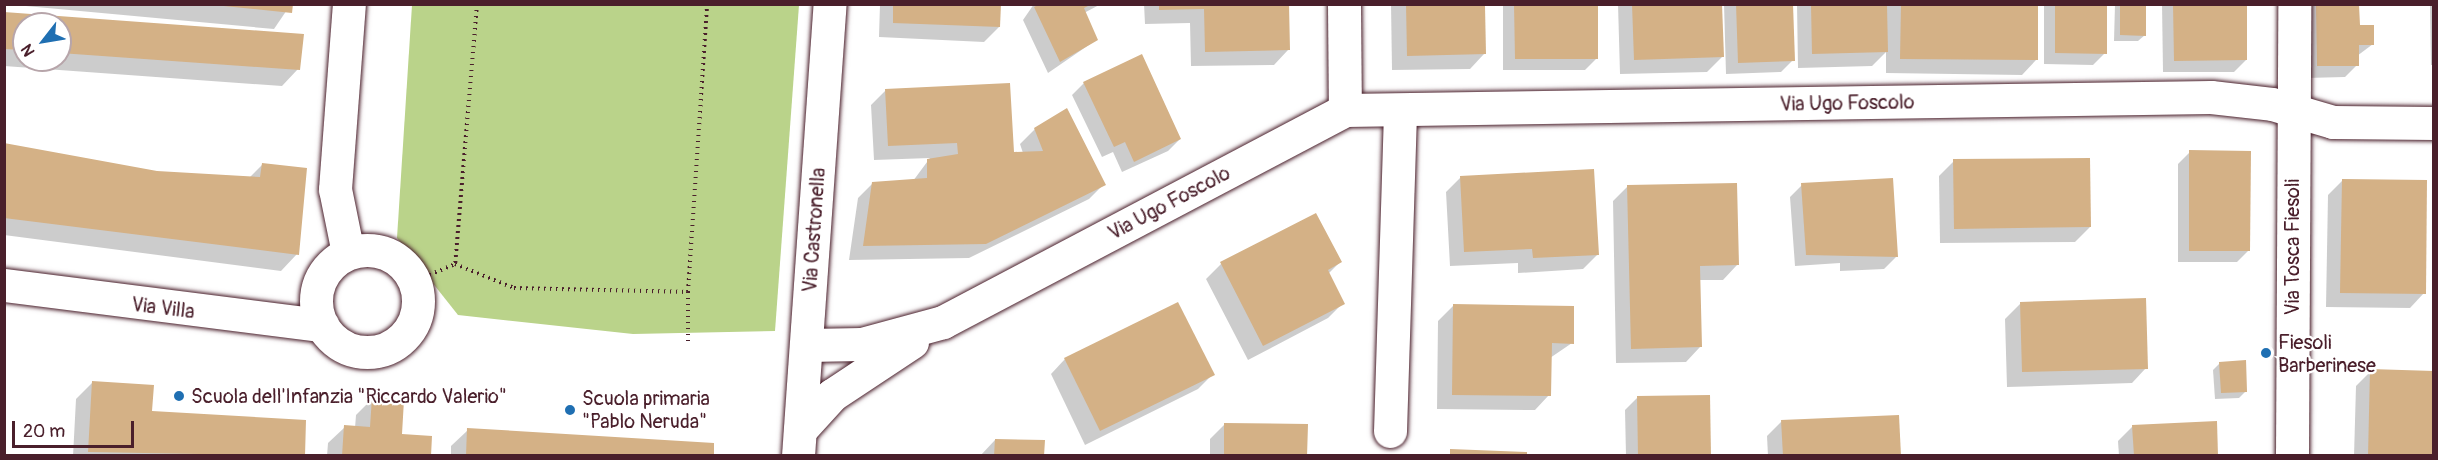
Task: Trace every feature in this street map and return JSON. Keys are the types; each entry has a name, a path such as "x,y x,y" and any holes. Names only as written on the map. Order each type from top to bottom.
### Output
{"street":[{"path":"348,253 334,189 349,4"},
{"name":"Via Castronella","path":"799,442 830,4"},
{"path":"1344,4 1345,110"},
{"name":"Via Tosca Fiesoli","path":"2292,456 2294,4"},
{"name":"Via Ugo Foscolo","path":"799,442 832,395 943,322 1345,110 2211,97 2292,111"},
{"path":"1390,431 1400,110"},
{"path":"2292,111 2333,122 2433,123"},
{"path":"372,250 390,256 413,282 414,318 390,347 354,351 334,341 321,325 316,294 321,278 348,253 372,250"},
{"name":"Via Villa","path":"4,285 321,325"},
{"name":"Via Ugo Foscolo","path":"807,345 862,344 943,322"}],"path":[{"path":"455,264 477,4"},
{"path":"688,344 688,292 707,4"},
{"path":"413,282 455,264 514,288 688,292"}],"green space":[{"path":"412,5 799,5 775,331 633,334 458,315 397,238"}],"building":[{"path":"204,4 293,4 292,13"},
{"path":"893,4 1001,4 1000,27 893,23"},
{"path":"1040,4 1092,4 1084,8 1098,40 1060,62 1034,7"},
{"path":"1159,4 1289,4 1290,50 1205,52 1204,9 1159,10"},
{"path":"1406,4 1485,6 1486,54 1407,56"},
{"path":"1514,4 1598,4 1598,59 1515,59"},
{"path":"1632,4 1722,4 1724,57 1634,60"},
{"path":"1736,4 1793,4 1795,61 1738,63"},
{"path":"1901,4 2038,4 2038,60 1900,59"},
{"path":"2055,4 2107,4 2107,54 2055,53"},
{"path":"2120,4 2146,4 2146,36 2120,35"},
{"path":"2173,4 2247,4 2247,60 2174,61"},
{"path":"1811,5 1887,5 1888,52 1812,54"},
{"path":"2316,5 2359,5 2360,25 2374,25 2374,45 2359,45 2359,66 2317,66"},
{"path":"4,12 12,13 12,49 4,49"},
{"path":"72,17 304,34 300,70 72,54"},
{"path":"1142,54 1181,139 1134,162 1125,142 1114,147 1083,82"},
{"path":"1010,83 1014,152 1043,151 1034,128 1067,108 1106,185 986,244 863,246 872,182 927,178 927,159 958,154 957,143 888,146 885,89"},
{"path":"4,143 157,171 260,177 262,163 307,168 299,255 4,218"},
{"path":"2189,150 2251,151 2250,251 2189,251"},
{"path":"2090,158 2091,227 1954,229 1953,159"},
{"path":"1594,169 1599,255 1533,258 1532,249 1464,252 1460,176"},
{"path":"1893,178 1898,257 1806,255 1801,183"},
{"path":"2342,179 2427,180 2426,294 2340,293"},
{"path":"1737,183 1739,265 1700,266 1702,347 1631,349 1627,185"},
{"path":"1316,213 1342,262 1328,270 1345,304 1263,346 1220,262"},
{"path":"2146,298 2148,369 2022,372 2020,302"},
{"path":"1178,302 1215,375 1100,431 1064,358"},
{"path":"1453,304 1574,306 1574,344 1552,343 1551,396 1452,395"},
{"path":"2246,360 2247,392 2221,393 2219,362"},
{"path":"2370,369 2434,371 2434,456 2368,456"},
{"path":"92,381 154,385 152,411 306,420 305,456 88,452"},
{"path":"1710,395 1711,456 1638,456 1637,396"},
{"path":"372,397 404,400 402,434 432,436 431,456 342,456 344,425 370,427"},
{"path":"1899,415 1901,456 1783,456 1781,420"},
{"path":"2217,421 2218,456 2134,456 2132,425"},
{"path":"1224,423 1308,424 1307,456 1224,456"},
{"path":"467,428 714,443 714,456 466,456"},
{"path":"995,439 1045,440 1044,456 994,456"},
{"path":"1450,449 1527,452 1527,456 1450,456"}],"place":[{"name":"Fiesoli Barberinese","path":"2266,353"},
{"name":"Scuola dell'Infanzia \"Riccardo Valerio\"","path":"179,396"},
{"name":"Scuola primaria \"Pablo Neruda\"","path":"570,410"}]}
